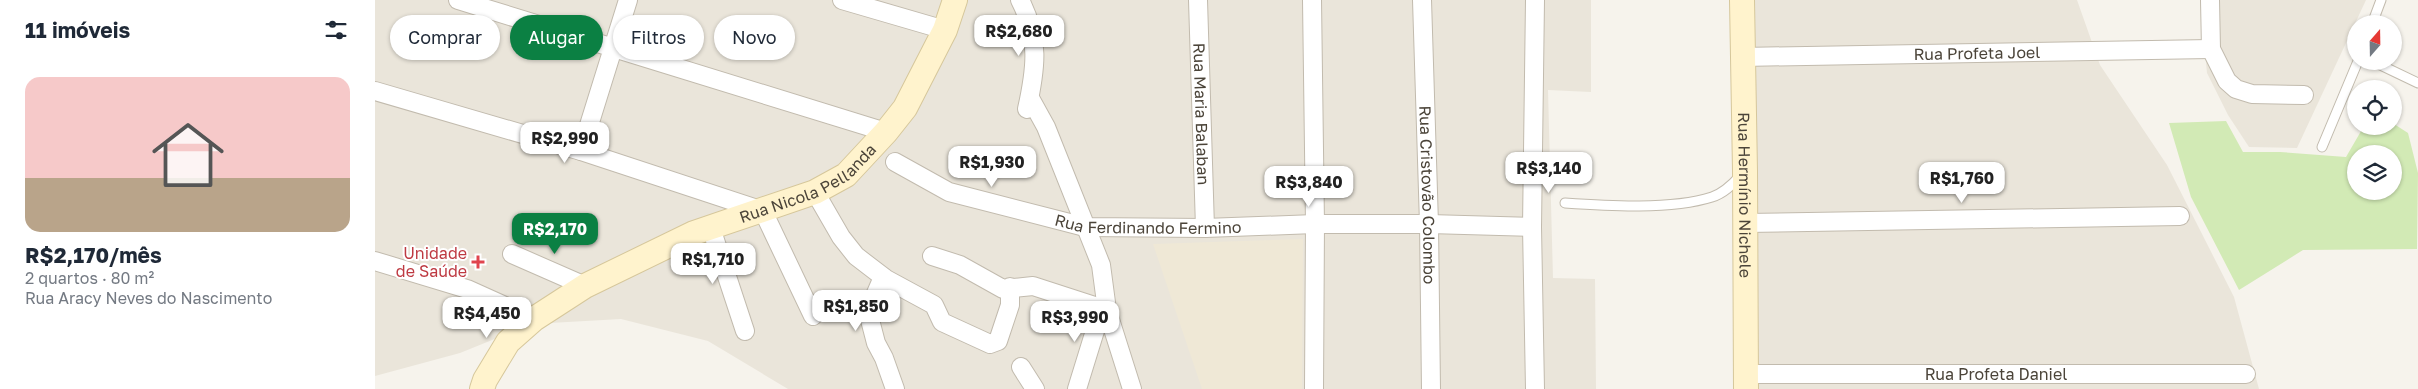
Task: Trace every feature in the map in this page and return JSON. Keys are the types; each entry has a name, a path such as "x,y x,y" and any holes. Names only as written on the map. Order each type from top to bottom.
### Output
{"main road":[{"name":"Rua Nicola Pellanda","path":"482,389 485,380 508,342 534,319 585,286 694,233 815,192 846,175 886,132 905,108 945,30 955,0"},
{"name":"Rua Hermínio Nichele","path":"1742,0 1746,223 1745,382"}],"street":[{"path":"458,0 613,47 581,151"},
{"path":"623,15 628,0"},
{"path":"842,0 945,30"},
{"path":"1020,0 1030,27 1035,51 1035,74 1028,104 1046,127 1101,265 1104,309 1127,386"},
{"name":"Rua Maria Balaban","path":"1198,0 1205,228"},
{"path":"1312,0 1315,224 1314,389"},
{"name":"Rua Cristovão Colombo","path":"1423,0 1431,389"},
{"path":"1535,0 1532,226 1535,389"},
{"path":"2211,0 2211,50 2227,81 2235,89 2252,94 2304,95"},
{"name":"Rua Profeta Joel","path":"1742,57 2211,50"},
{"path":"655,60 886,132"},
{"path":"375,91 581,151 763,211 813,316"},
{"name":"Rua Ferdinando Fermino","path":"895,162 949,192 1085,227 1205,228 1315,224 1532,226"},
{"path":"815,192 841,237 857,256 883,277 934,305 942,322 950,327 990,344 997,341 1010,305 1011,287"},
{"path":"1746,223 2180,216"},
{"path":"711,228 745,331"},
{"path":"512,254 585,286"},
{"path":"932,256 960,265 1003,288 1033,286 1104,309"},
{"path":"375,261 467,289 534,319"},
{"path":"883,277 870,307 869,316 877,343 885,358 895,389"},
{"path":"1077,389 1104,309"},
{"path":"1021,367 1035,389"},
{"name":"Rua Profeta Daniel","path":"1745,382 2246,374"}],"lane":[{"path":"2375,15 2381,0"},
{"path":"2322,147 2354,70"},
{"path":"2392,70 2418,82"},
{"path":"1565,203 1613,207 1676,203 1713,197 1730,187 1745,170"}],"shaded area":[{"path":"375,0 1591,0 1591,92 1548,90 1553,278 1595,279 1596,389 788,389 708,341 621,319 532,324 460,353 375,376"},
{"path":"1747,0 2077,0 2100,65 2167,165 2234,297 2259,389 1753,389"},
{"path":"2200,0 2366,0 2359,15 2347,15 2347,41 2297,148 2249,147 2228,115 2207,73"},
{"path":"1303,239 1302,389 1202,389 1153,244"}],"green space":[{"path":"2226,121 2243,152 2280,152 2346,157 2347,155 2347,200 2402,200 2402,145 2353,145 2359,135 2402,135 2402,129 2408,133 2418,173 2417,249 2303,250 2239,290 2191,197 2169,123"}],"place":[{"name":"Unidade de Saúde","path":"478,262"}]}
